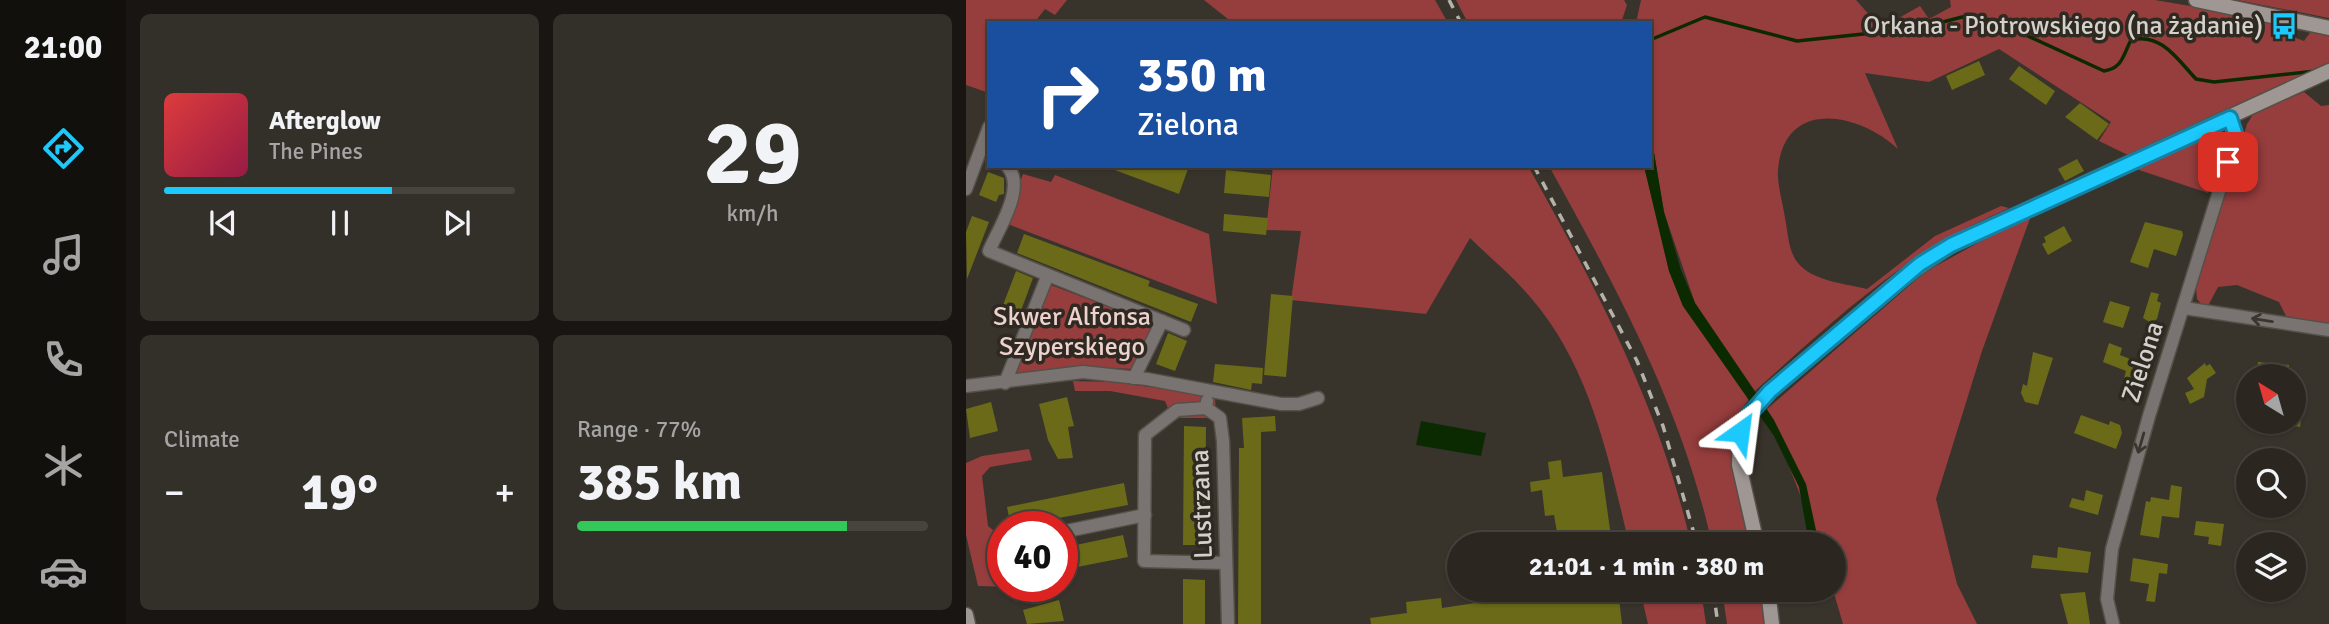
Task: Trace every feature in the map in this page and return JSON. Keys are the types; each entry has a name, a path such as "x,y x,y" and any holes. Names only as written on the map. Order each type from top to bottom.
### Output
{"street":[{"path":"2196,0 2329,28"},
{"path":"1754,532 1739,465 1740,432 1746,418 1770,391 1894,285 1951,245 2329,71"},
{"name":"Zielona","path":"2113,624 2107,599 2112,549 2149,416 2236,136 2230,118"},
{"path":"966,189 984,155"},
{"path":"1009,168 1015,188 989,251 1047,277 1184,330"},
{"path":"1005,383 1047,277"},
{"path":"2184,308 2329,330"},
{"path":"1135,378 1162,321"},
{"path":"966,386 1083,372 1135,378 1208,390 1235,398 1281,404 1299,404 1318,398"},
{"path":"1208,390 1206,408 1177,410 1146,435 1144,561 1226,564"},
{"name":"Lustrzana","path":"1206,408 1220,418 1228,624"},
{"path":"1078,529 1145,515"},
{"path":"1769,602 1772,624"},
{"path":"966,615 968,624"}],"green space":[{"path":"966,0 1067,0 1055,15 1045,9 1036,21 987,21 987,92 966,85"},
{"path":"1204,0 1435,0 1447,21 1230,21"},
{"path":"1456,0 1624,0 1627,5 1622,21 1467,21"},
{"path":"1641,0 1856,0 1881,28 1920,6 1929,19 1951,7 1950,0 2155,0 2277,21 2280,32 2304,41 2312,30 2329,35 2329,65 2128,155 2099,141 2111,122 1999,49 1929,82 1865,73 1898,149 1882,136 1863,127 1844,120 1825,119 1808,122 1794,131 1783,147 1778,170 1779,188 1790,247 1804,269 1830,281 1867,289 1935,236 2001,206 2009,208 1958,233 1899,270 1849,308 1755,391 1695,303 1664,212 1652,141 1652,21 1636,21"},
{"path":"2237,0 2329,0 2329,18"},
{"path":"2304,92 2321,106 2329,105 2329,325 2286,316 2279,302 2237,285 2218,287 2208,306 2203,306 2197,299 2196,288 2247,124 2254,113"},
{"path":"2209,136 2221,143 2208,193 2136,169"},
{"path":"1273,168 1529,168 1578,257 1644,397 1678,494 1688,532 1626,532 1595,415 1568,353 1531,298 1470,238 1426,314 1291,300 1301,231 1266,230"},
{"path":"1550,168 1644,168 1669,271 1683,306 1749,399 1739,415 1732,451 1737,489 1748,532 1709,532 1699,494 1665,397 1622,303"},
{"path":"1023,174 1051,182 1055,175 1209,234 1217,304 1005,223"},
{"path":"2032,213 1982,351 1936,499 1957,584 1977,624 1843,624 1837,602 1846,602 1846,532 1814,532 1767,409 1925,272"},
{"name":"Skwer Alfonsa Szyperskiego","path":"1051,285 1153,324 1134,369 1083,367 1015,375 1014,369"},
{"path":"1073,381 1113,382 1215,396 1216,418 1172,418 1165,401 1110,391 1075,391"},
{"path":"1029,449 1032,460 990,467 982,476 987,518 987,586 978,586 966,535 966,463 982,456"},
{"path":"1643,602 1703,602 1706,624 1648,624"},
{"path":"1724,602 1763,602 1766,624 1727,624"}],"shaded area":[{"path":"1652,141 1664,212 1681,270 1695,303 1774,420 1806,484 1816,532 1807,532 1799,487 1774,436 1683,306 1669,271 1644,168 1652,168"},
{"path":"1421,421 1486,433 1481,456 1416,445"}],"building":[{"path":"1979,61 1985,75 1952,90 1946,76"},
{"path":"2019,66 2055,91 2046,105 2009,79"},
{"path":"2080,103 2109,124 2097,140 2065,117"},
{"path":"2077,159 2084,171 2065,181 2058,169"},
{"path":"1109,168 1188,168 1179,194"},
{"path":"1226,170 1271,175 1269,197 1224,193"},
{"path":"988,172 1004,178 1004,194 999,195 996,202 979,195"},
{"path":"1224,214 1268,218 1266,235 1223,231"},
{"path":"972,216 989,222 967,279 966,232"},
{"path":"2145,222 2182,231 2183,235 2176,256 2154,249 2148,268 2130,262"},
{"path":"2064,226 2072,241 2048,255 2042,244 2046,242 2044,237"},
{"path":"1024,234 1150,281 1148,286 1198,304 1191,322 1017,253"},
{"path":"1016,271 1033,278 1015,327 997,321"},
{"path":"2151,292 2159,294 2157,301 2161,303 2157,319 2151,323 2143,318"},
{"path":"1271,294 1293,296 1286,377 1264,375"},
{"path":"2110,301 2130,307 2123,328 2103,322"},
{"path":"1168,333 1187,341 1175,371 1156,364"},
{"path":"2109,343 2122,348 2120,355 2143,364 2136,384 2132,383 2130,388 2122,386 2126,371 2103,362"},
{"path":"2033,352 2053,358 2038,405 2025,402 2021,393 2023,384 2027,386"},
{"path":"2205,363 2206,366 2210,364 2216,373 2207,379 2204,397 2190,404 2185,393 2194,389 2187,378"},
{"path":"1215,364 1263,368 1262,384 1252,383 1251,390 1213,382"},
{"path":"1067,397 1074,426 1068,427 1073,458 1058,459 1048,440 1039,404"},
{"path":"991,402 998,431 970,438 966,409"},
{"path":"2081,415 2109,425 2110,421 2120,425 2122,433 2116,449 2074,433"},
{"path":"1275,416 1276,431 1261,432 1261,624 1238,624 1239,448 1244,448 1242,418"},
{"path":"1184,426 1206,427 1205,545 1183,545"},
{"path":"1561,460 1563,477 1602,472 1610,532 1557,532 1554,515 1545,516 1542,490 1531,492 1530,482 1550,479 1548,462"},
{"path":"1124,483 1128,505 1078,514 1078,511 1008,511 1007,507"},
{"path":"2171,485 2182,487 2179,518 2162,516 2159,538 2140,535 2146,501 2150,502 2151,497 2169,500"},
{"path":"2086,490 2103,495 2098,515 2069,507 2072,498 2084,501"},
{"path":"2196,521 2224,524 2221,546 2208,544 2209,537 2194,535"},
{"path":"1123,535 1128,557 1078,567 1078,545"},
{"path":"2058,547 2091,552 2088,573 2031,568 2033,555 2057,558"},
{"path":"2133,558 2168,564 2167,574 2159,573 2155,602 2146,601 2149,584 2130,581"},
{"path":"1183,579 1205,580 1205,624 1183,624"},
{"path":"2085,592 2090,624 2068,624 2060,594"},
{"path":"1441,598 1442,608 1483,602 1619,602 1622,624 1371,624 1370,618 1407,613 1406,602"},
{"path":"1059,602 1064,621 1027,624 1023,610"}],"waterway":[{"path":"1652,39 1705,17 1797,41 1920,28 1962,17 1993,20 2104,71 2119,64 2131,40 2142,39 2151,40 2168,49 2196,79 2214,82 2316,71"}],"railway":[{"path":"1449,0 1460,21"},
{"path":"1535,168 1637,361 1663,426 1694,532"},
{"path":"1715,602 1718,624"}],"place":[{"name":"Orkana - Piotrowskiego (na żądanie)","path":"2284,26"}],"route":[{"path":"1740,432 1746,418 1770,391 1920,264 1951,245 2230,118 2236,136 2228,162"}]}
